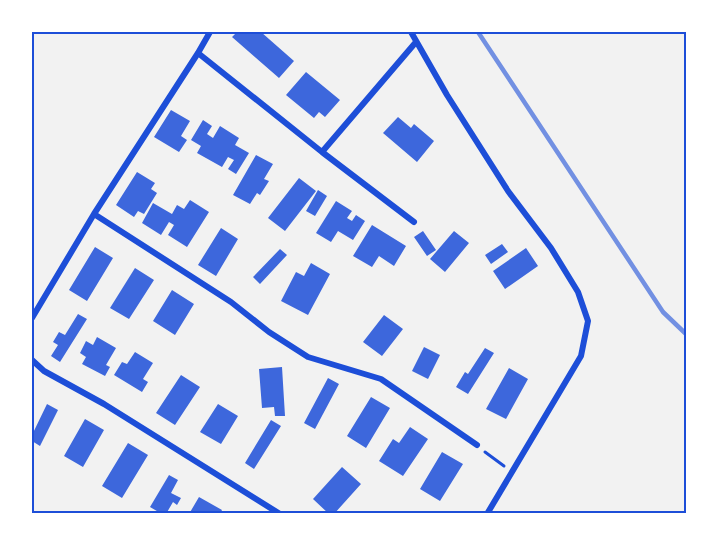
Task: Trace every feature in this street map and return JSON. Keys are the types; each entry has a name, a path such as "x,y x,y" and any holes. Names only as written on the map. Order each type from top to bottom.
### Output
{"street":[{"path":"32,318 94,214 210,32"},
{"path":"411,32 447,95 508,191 550,248 578,292 588,321 581,356 487,513"},
{"path":"322,152 416,42"},
{"path":"198,53 414,222"},
{"path":"94,214 231,302 269,332 308,357 381,379 477,445"},
{"path":"32,360 44,371 104,404 280,513"}],"path":[{"path":"477,445 512,471"}],"building":[{"path":"237,32 261,32 294,61 279,78 232,37"},
{"path":"306,72 340,100 325,117 319,112 314,118 286,95"},
{"path":"171,110 190,121 181,136 187,140 179,152 154,137"},
{"path":"398,117 411,128 414,124 434,141 417,162 383,133"},
{"path":"203,120 212,126 207,134 213,138 220,126 239,138 235,145 249,153 236,174 228,169 234,160 228,157 222,167 197,153 201,146 191,140"},
{"path":"256,155 273,164 264,179 269,181 260,195 257,193 250,204 233,195"},
{"path":"137,172 155,183 151,189 157,193 144,214 138,211 134,217 116,205"},
{"path":"299,178 316,191 285,231 268,218"},
{"path":"318,190 327,196 315,216 306,211"},
{"path":"190,200 209,212 187,247 168,235 174,225 169,222 161,235 142,223 153,203 172,214 177,205 184,209"},
{"path":"336,201 352,211 347,218 352,221 356,215 365,221 353,240 338,231 331,242 316,233"},
{"path":"372,225 406,246 394,266 379,256 372,267 353,256"},
{"path":"221,228 238,239 216,276 198,265"},
{"path":"423,231 436,250 427,256 414,237"},
{"path":"454,231 469,243 445,272 430,259"},
{"path":"502,244 508,252 491,264 485,255"},
{"path":"95,247 113,258 87,301 69,290"},
{"path":"526,248 538,266 505,289 493,271"},
{"path":"280,249 287,255 260,284 253,277"},
{"path":"311,263 330,274 308,315 281,301 296,272 304,276"},
{"path":"135,268 154,280 129,319 110,308"},
{"path":"172,290 194,304 175,335 153,321"},
{"path":"78,314 87,319 60,362 51,356 58,345 53,342 59,332 65,335"},
{"path":"384,315 403,329 382,356 363,342"},
{"path":"97,337 116,348 106,365 110,367 105,376 82,364 86,357 80,353 86,341 93,345"},
{"path":"424,347 440,355 428,379 412,371"},
{"path":"485,348 494,353 468,394 456,387 465,372 468,374"},
{"path":"135,352 153,363 143,379 148,382 142,392 114,375 122,362 127,364"},
{"path":"282,367 285,416 275,416 274,407 262,408 259,369"},
{"path":"509,368 528,379 506,419 486,409"},
{"path":"181,375 200,387 175,425 156,413"},
{"path":"328,378 339,384 315,429 304,423"},
{"path":"371,397 390,408 366,448 347,436"},
{"path":"47,404 58,410 40,446 32,441 32,435"},
{"path":"218,404 238,416 221,444 200,432"},
{"path":"85,419 104,430 83,467 64,456"},
{"path":"271,420 281,426 254,469 245,463"},
{"path":"410,427 428,439 403,476 379,461 393,439 399,443"},
{"path":"128,443 148,455 122,498 102,486"},
{"path":"442,452 463,464 440,501 420,489"},
{"path":"342,467 361,484 334,514 329,514 313,499"},
{"path":"169,475 178,480 171,493 181,498 177,505 173,502 166,514 162,514 150,507"},
{"path":"199,497 222,510 220,514 189,514"}],"railway":[{"path":"478,32 663,312 686,334"}]}
